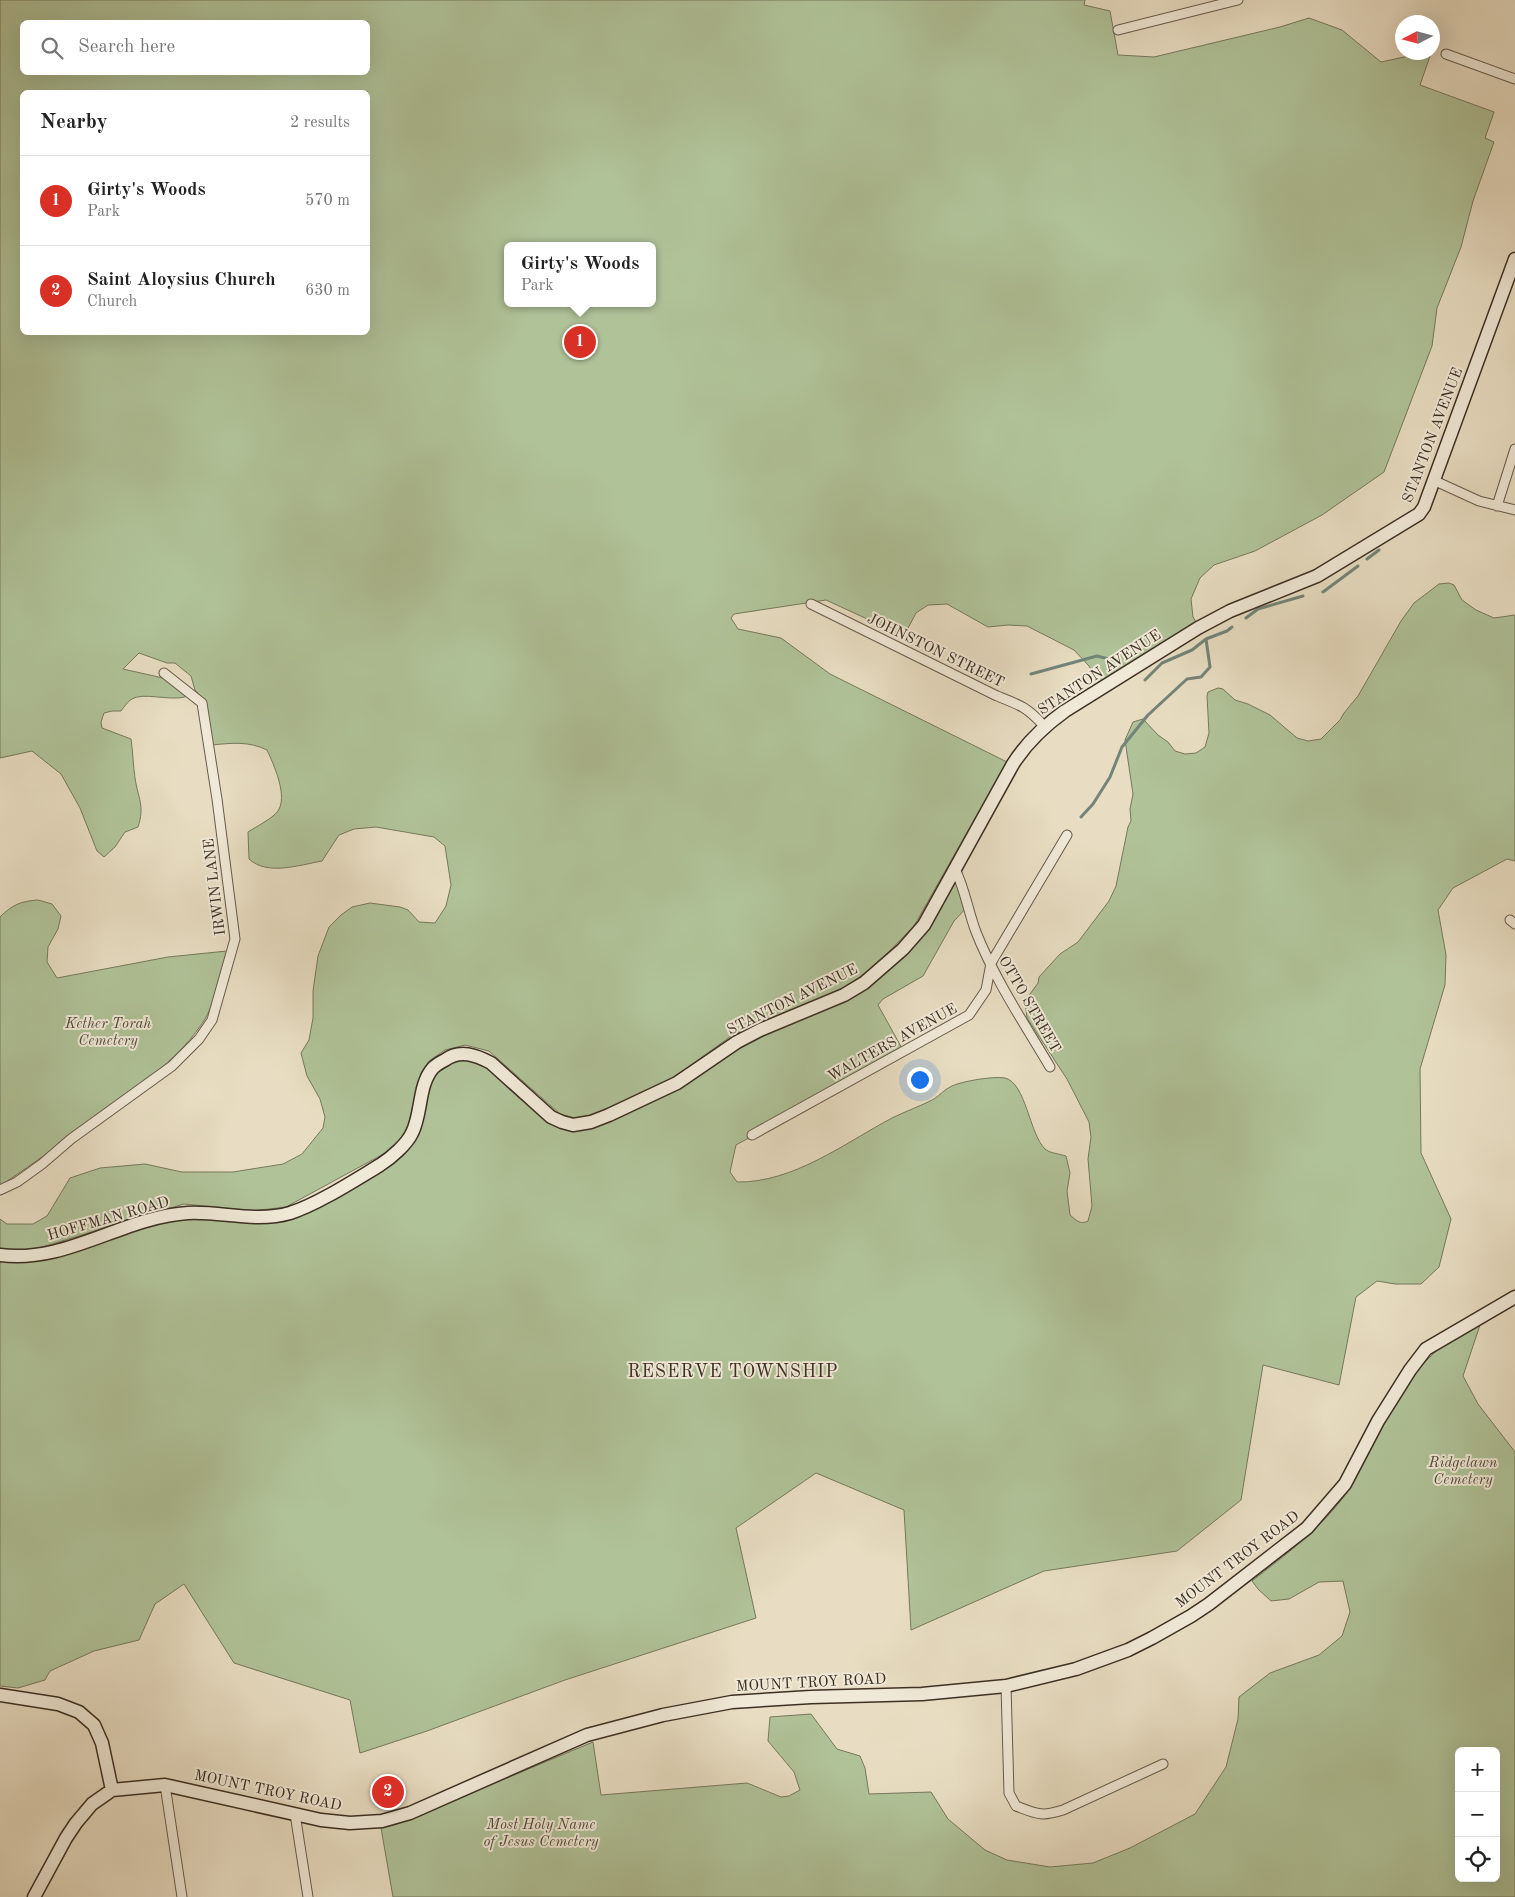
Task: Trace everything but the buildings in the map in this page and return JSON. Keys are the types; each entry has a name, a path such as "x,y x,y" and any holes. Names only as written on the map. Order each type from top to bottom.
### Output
{"street":[{"path":"1118,30 1238,0"},
{"path":"1446,54 1515,79"},
{"name":"STANTON AVENUE","path":"573,1125 592,1122 653,1096 678,1083 737,1042 760,1030 844,995 864,983 903,949 924,925 1012,764 1044,726 1198,628 1230,611 1317,576 1419,514 1424,507 1515,259"},
{"path":"1497,506 1515,449"},
{"path":"1433,480 1479,501 1515,510"},
{"name":"JOHNSTON STREET","path":"811,604 1031,711 1044,726"},
{"name":"IRWIN LANE","path":"0,1190 17,1182 42,1164 71,1140 172,1066 199,1039 212,1020 235,939 219,818 202,703 164,673"},
{"name":"WALTERS AVENUE","path":"752,1135 969,1015 986,990 991,963 1067,835"},
{"name":"OTTO STREET","path":"956,869 976,931 998,980 1050,1067"},
{"name":"HOFFMAN ROAD","path":"0,1255 21,1256 51,1253 154,1219 188,1213 249,1217 290,1213 325,1197 383,1163 404,1144 411,1136 416,1125 426,1080 433,1068 458,1054 469,1054 491,1063 551,1117 573,1125"},
{"name":"MOUNT TROY ROAD","path":"34,1897 76,1823 92,1804 112,1790 165,1785 321,1820 350,1823 382,1821 410,1813 587,1735 611,1727 732,1702 922,1694 1006,1686 1076,1669 1128,1650 1191,1616 1307,1528 1346,1484 1378,1421 1404,1377 1426,1349 1515,1297"},
{"path":"1006,1686 1009,1793 1016,1806 1038,1814 1047,1815 1063,1810 1163,1764"},
{"path":"0,1695 58,1704 79,1712 94,1725 102,1743 112,1790"},
{"path":"165,1785 182,1897"},
{"path":"295,1814 308,1897"}],"green space":[{"path":"0,0 1085,0 1084,5 1110,11 1118,55 1154,57 1280,27 1309,18 1342,30 1381,62 1395,59 1429,60 1420,85 1494,112 1485,138 1494,142 1473,201 1461,247 1437,308 1432,346 1384,472 1322,515 1255,551 1214,565 1200,578 1191,599 1193,617 1196,622 1099,683 1089,666 1074,650 1027,626 988,627 947,604 928,605 916,613 904,636 826,600 734,614 731,618 738,629 781,638 830,674 1007,762 914,926 872,969 838,991 731,1036 671,1080 592,1115 575,1118 560,1114 489,1051 465,1045 445,1050 429,1061 421,1073 408,1126 399,1141 387,1152 286,1207 252,1211 184,1204 39,1248 9,1251 0,1248 0,1219 7,1224 33,1224 47,1216 70,1178 100,1168 145,1164 182,1172 233,1172 283,1164 302,1154 323,1128 325,1117 320,1099 307,1076 301,1053 309,1040 313,1018 313,991 318,956 329,927 352,907 370,903 400,907 408,910 419,922 435,923 446,906 451,885 445,846 434,837 376,827 354,829 339,835 322,861 294,867 274,868 256,864 249,859 248,832 272,817 281,805 281,789 276,772 267,750 260,747 240,743 212,745 204,700 195,690 191,676 175,663 167,663 139,653 123,669 163,678 187,695 185,697 137,697 129,701 121,711 104,713 101,722 102,728 131,739 141,813 138,827 125,832 115,847 104,857 97,851 80,808 61,774 32,751 0,758"},
{"path":"1449,583 1454,585 1462,600 1476,610 1494,618 1515,615 1515,861 1507,859 1453,888 1438,910 1446,955 1445,985 1420,1069 1421,1153 1451,1219 1439,1267 1421,1284 1395,1284 1377,1281 1356,1297 1339,1385 1263,1365 1241,1500 1177,1551 1044,1571 911,1630 904,1510 816,1473 736,1528 756,1618 565,1680 427,1731 360,1753 350,1700 234,1663 184,1584 155,1604 139,1640 94,1651 50,1671 45,1680 18,1688 0,1686 0,1255 21,1256 154,1219 290,1213 404,1144 433,1068 469,1054 562,1122 609,1115 737,1042 844,995 903,949 955,869 968,906 954,921 923,976 883,999 878,1005 904,1052 736,1145 730,1172 737,1182 758,1181 778,1176 818,1160 892,1118 934,1099 952,1086 978,1079 1005,1078 1018,1089 1035,1132 1045,1149 1066,1156 1070,1173 1067,1191 1070,1215 1080,1222 1088,1221 1092,1206 1088,1159 1091,1137 1089,1122 1067,1079 1027,1018 1025,1001 1038,983 1039,977 1060,954 1078,942 1109,901 1116,886 1128,827 1131,821 1130,809 1133,794 1125,740 1133,722 1143,719 1175,751 1185,754 1196,753 1205,747 1209,733 1208,692 1218,688 1223,689 1235,700 1270,715 1297,738 1308,741 1321,739 1340,720 1358,696 1401,621 1414,603 1439,584"},
{"name":"Kether Torah Cemetery","path":"38,900 52,904 61,916 58,929 48,947 47,962 57,978 168,957 227,951 213,1003 205,1019 185,1045 135,1089 0,1186 0,917 17,904"},
{"path":"1481,1322 1463,1376 1478,1404 1515,1452 1515,1897 393,1897 381,1828 394,1825 593,1742 601,1795 747,1783 781,1797 789,1796 800,1790 794,1772 768,1741 770,1717 811,1714 837,1749 860,1756 865,1768 869,1794 931,1792 948,1819 985,1850 1007,1860 1050,1867 1093,1863 1130,1848 1195,1814 1226,1767 1238,1719 1239,1697 1270,1673 1319,1655 1342,1636 1350,1612 1343,1581 1319,1582 1289,1599 1271,1601 1252,1581 1303,1540 1338,1504 1357,1476 1385,1421 1406,1386 1431,1356"}],"waterway":[{"path":"1367,559 1379,550"},
{"path":"1323,592 1358,566"},
{"path":"1246,618 1258,609 1303,596"},
{"path":"1145,680 1162,663 1192,650 1206,639 1227,631 1232,627"},
{"path":"1081,817 1093,804 1110,777 1122,747 1148,715 1187,679 1201,677 1210,667 1206,639"},
{"path":"1031,674 1097,656 1116,661"}],"place":[{"name":"Girty's Woods","path":"580,342"},
{"name":"Saint Aloysius Church","path":"388,1792"}],"district":[{"name":"RESERVE TOWNSHIP","path":"733,1371"}],"park label":[{"name":"Ridgelawn Cemetery","path":"1463,1470"},
{"name":"Most Holy Name of Jesus Cemetery","path":"541,1832"}]}
